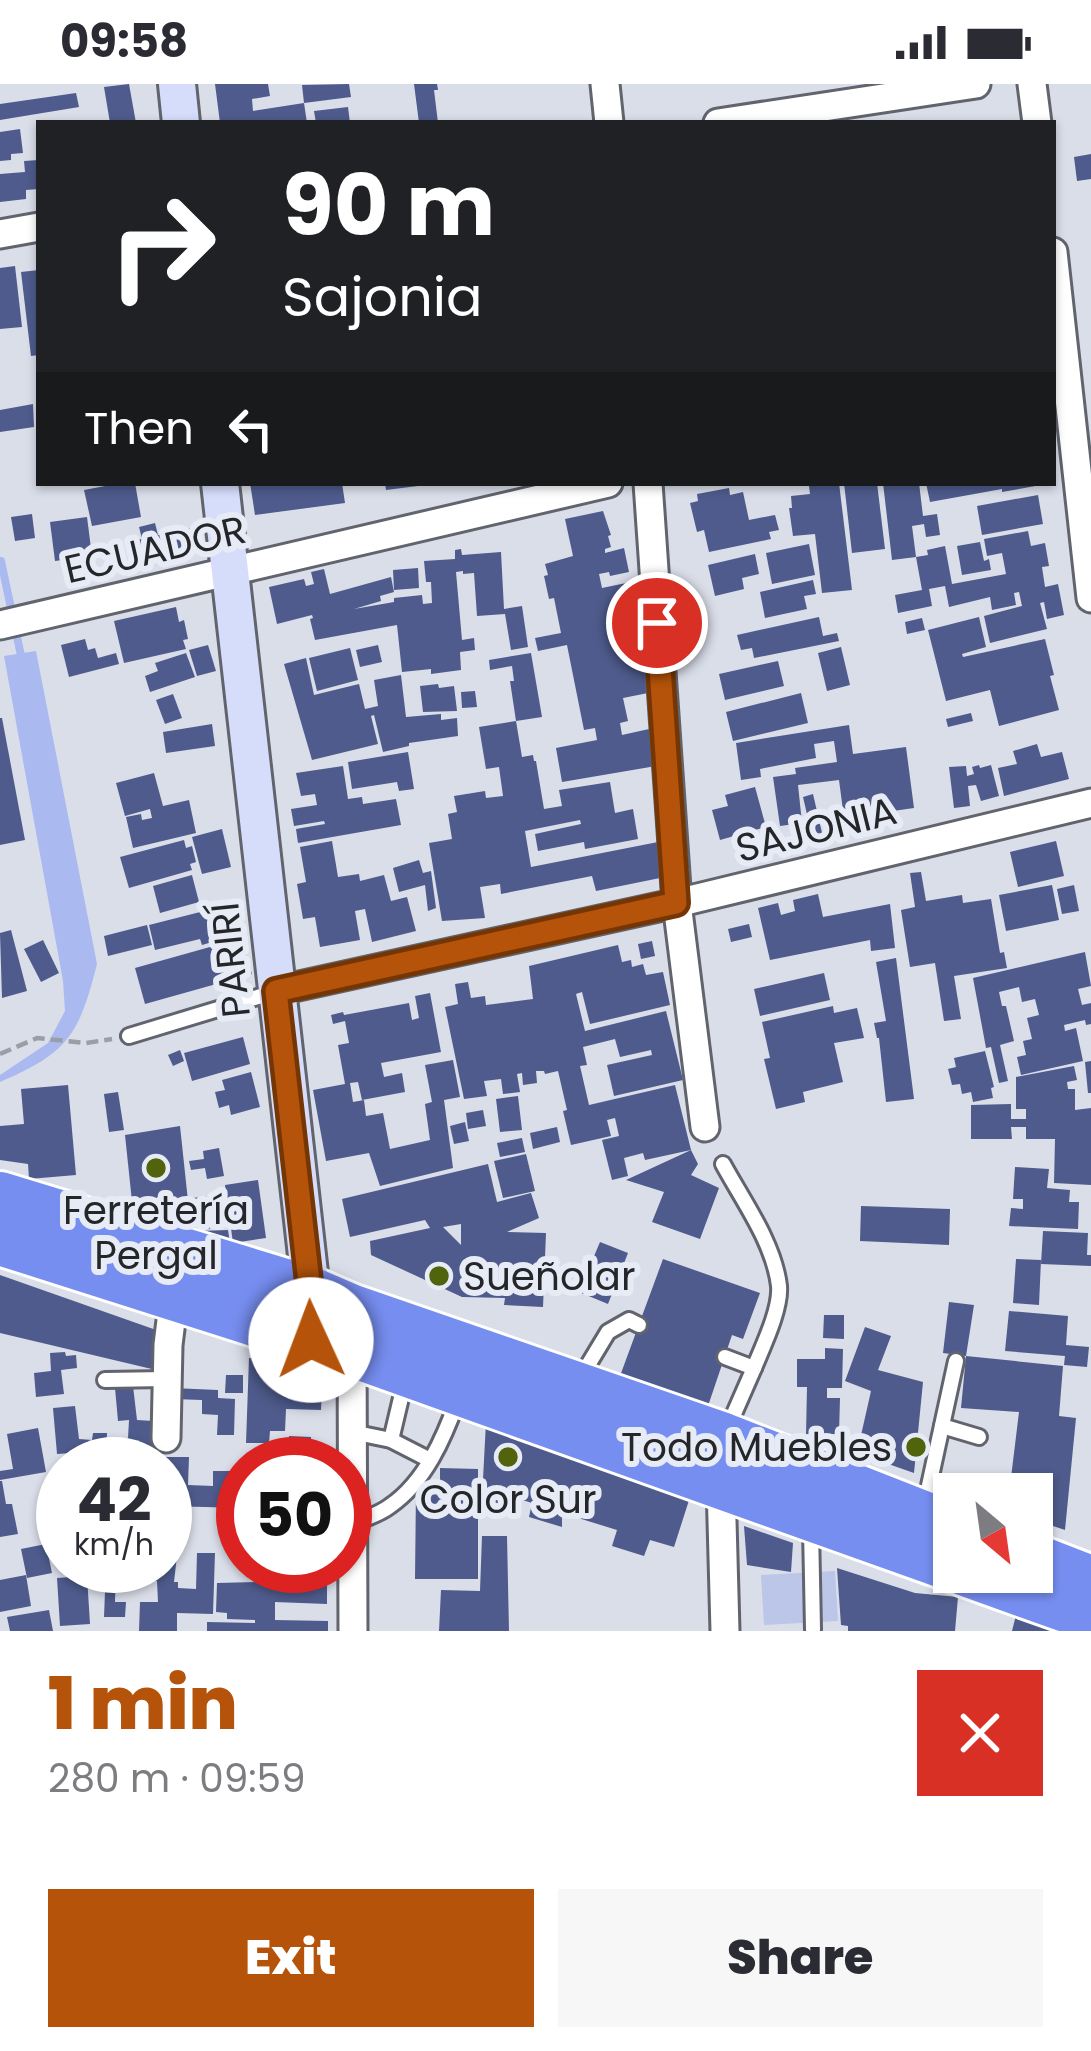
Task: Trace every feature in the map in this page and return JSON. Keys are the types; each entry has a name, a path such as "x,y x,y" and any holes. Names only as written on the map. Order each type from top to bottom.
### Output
{"highway":[{"path":"0,1196 332,1324 407,1372 933,1560"},
{"path":"0,1241 174,1296 332,1324 576,1386 724,1437 933,1519"},
{"path":"1053,1565 1091,1580"},
{"path":"1022,1593 1091,1618"}],"main road":[{"path":"177,84 181,120"},
{"name":"PARIRÍ","path":"220,486 276,991 332,1324"}],"street":[{"path":"605,84 609,120"},
{"path":"738,120 976,84"},
{"path":"1032,84 1036,120"},
{"path":"0,234 36,228"},
{"path":"1056,272 1071,370 1091,598"},
{"name":"ECUADOR","path":"0,625 595,486"},
{"path":"648,486 676,903 705,1127"},
{"name":"SAJONIA","path":"276,991 676,903 1091,803"},
{"path":"166,1437 174,1296"},
{"name":"PARIRÍ","path":"332,1324 352,1437"},
{"path":"721,1484 725,1631"},
{"name":"PARIRÍ","path":"353,1593 353,1631"}],"lane":[{"name":"SAJONIA","path":"129,1036 276,991"},
{"path":"724,1164 759,1231 780,1290 768,1334 724,1437"},
{"path":"576,1386 608,1332 629,1320 639,1325"},
{"path":"724,1357 754,1368"},
{"path":"940,1473 942,1426 956,1361"},
{"path":"391,1440 407,1372"},
{"path":"105,1379 166,1379"},
{"path":"372,1515 410,1489 430,1460 461,1392"},
{"path":"942,1426 979,1437"},
{"path":"352,1432 391,1440 430,1460"},
{"path":"813,1629 810,1532 816,1518"}],"path":[{"path":"0,1054 37,1038 86,1042 129,1036"}],"shaded area":[{"path":"36,651 97,964 84,1008 67,1039 41,1061 0,1082 0,1075 48,1043 65,1011 4,656"},
{"path":"835,1571 838,1621 764,1625 761,1575"}],"building":[{"path":"129,84 135,120 110,120 104,87"},
{"path":"215,84 268,84 270,96 252,99 253,111 304,103 307,120 220,120"},
{"path":"349,84 351,97 304,103 302,85"},
{"path":"414,84 437,84 438,120 419,120"},
{"path":"76,93 79,107 0,120 0,104"},
{"path":"348,107 350,120 316,120 314,111"},
{"path":"20,129 23,153 0,161 0,132"},
{"path":"1091,154 1091,179 1077,181 1074,157"},
{"path":"36,160 36,189 26,190 26,199 0,202 0,174 25,172 24,161"},
{"path":"15,266 22,327 0,329 0,268"},
{"path":"36,270 36,355 31,356 21,272"},
{"path":"33,404 34,427 0,432 0,410"},
{"path":"136,486 141,517 92,526 84,490"},
{"path":"250,486 342,486 345,503 255,515"},
{"path":"809,486 839,486 852,590 822,593 815,534 793,536 791,496 810,494"},
{"path":"844,486 877,486 885,549 852,553"},
{"path":"883,486 919,486 923,516 937,514 940,535 926,537 924,524 912,526 916,557 892,560"},
{"path":"927,486 1035,486 1002,489 930,502"},
{"path":"729,488 730,495 743,492 749,520 775,515 779,530 769,532 771,539 709,552 704,530 697,532 690,503 698,501 697,494"},
{"path":"1038,495 1043,524 982,535 977,506"},
{"path":"603,511 611,535 611,547 605,553 624,548 629,572 599,574 602,588 631,582 648,693 623,698 628,721 620,723 622,735 649,729 656,766 562,782 556,748 597,740 595,728 584,730 567,645 538,651 535,638 561,633 554,598 549,599 545,564 573,556 565,519"},
{"path":"32,514 35,538 15,541 11,517"},
{"path":"87,517 92,556 55,561 50,522"},
{"path":"155,523 158,535 194,527 200,551 141,565 135,540 142,539 139,527"},
{"path":"1028,531 1031,546 1045,543 1049,566 1042,567 1045,587 1058,584 1064,615 1047,619 1044,602 1040,603 1047,629 990,643 984,616 1022,606 1019,592 1014,593 1016,605 992,610 990,597 949,607 945,586 929,589 932,606 898,613 895,595 922,590 916,557 928,555 927,550 945,546 952,584 1006,574 1002,553 987,556 984,539"},
{"path":"980,542 991,570 962,575 957,546"},
{"path":"809,544 815,575 772,584 766,553"},
{"path":"461,549 462,555 501,552 504,609 522,606 528,647 511,650 505,614 477,616 474,573 463,571 456,572 462,640 474,638 475,650 460,652 461,670 402,672 397,625 315,640 312,615 277,624 269,587 304,579 306,586 314,584 311,572 324,569 330,594 391,577 394,592 354,609 422,595 423,604 432,603 424,561 455,559 455,550"},
{"path":"755,554 759,574 742,578 744,589 715,596 708,565"},
{"path":"418,568 419,588 394,590 393,570"},
{"path":"813,580 816,594 804,596 807,609 765,618 760,592"},
{"path":"176,607 179,622 184,620 186,649 124,663 114,621"},
{"path":"819,617 823,636 837,633 839,641 754,658 752,648 741,650 737,635"},
{"path":"979,617 986,647 963,657 1045,639 1059,710 999,726 990,690 946,701 928,630"},
{"path":"922,618 925,630 907,634 905,622"},
{"path":"85,639 88,650 95,648 98,658 116,653 119,664 69,677 61,645"},
{"path":"208,645 216,671 197,676 189,650"},
{"path":"378,645 382,662 360,667 356,650"},
{"path":"841,647 850,685 827,691 818,653"},
{"path":"350,648 358,680 317,691 309,658"},
{"path":"186,653 195,677 150,692 145,676 158,671 155,663"},
{"path":"531,653 542,717 516,721 512,666 490,670 489,660"},
{"path":"306,658 314,695 359,684 365,709 378,706 374,680 401,675 406,717 441,714 441,720 457,718 458,736 383,752 374,715 378,744 312,760 284,664"},
{"path":"778,661 784,686 725,700 719,674"},
{"path":"438,684 439,688 454,686 457,711 423,712 420,686"},
{"path":"475,691 477,707 462,708 461,692"},
{"path":"801,693 808,723 733,741 726,712"},
{"path":"173,694 182,718 165,724 156,700"},
{"path":"971,713 973,721 948,727 946,719"},
{"path":"0,718 25,840 0,845"},
{"path":"516,721 522,757 533,755 536,761 544,809 562,806 559,790 610,782 615,813 633,809 638,839 585,849 584,842 538,851 535,834 581,824 580,820 525,831 531,867 658,842 665,877 596,891 592,876 501,894 500,884 480,887 485,918 442,921 429,843 452,839 448,814 457,812 454,796 485,791 486,798 503,796 499,767 486,769 479,727"},
{"path":"212,724 215,746 166,753 163,732"},
{"path":"849,725 853,754 906,747 914,808 844,818 839,780 798,785 802,823 780,826 773,777 796,774 795,768 837,762 834,741 814,744 816,758 760,769 761,777 741,780 736,743"},
{"path":"1037,744 1041,757 1062,752 1069,779 1004,796 998,768 1017,764 1013,751"},
{"path":"408,752 414,789 399,791 397,782 352,789 348,762"},
{"path":"979,765 991,765 999,796 981,801 976,785 968,786 970,806 954,808 949,767 966,766 967,776"},
{"path":"343,766 348,799 362,797 363,804 396,799 401,825 298,843 296,829 325,824 294,826 291,809 317,805 315,794 301,796 296,773"},
{"path":"154,773 163,806 189,800 196,833 133,848 126,817 152,818 150,809 125,816 116,783"},
{"path":"755,787 766,827 720,840 712,810 728,806 725,795"},
{"path":"813,794 822,833 812,836 803,797"},
{"path":"222,829 231,867 202,874 192,837"},
{"path":"184,840 186,848 192,846 196,862 190,864 192,870 129,888 120,857"},
{"path":"332,841 338,877 359,874 360,881 384,875 391,901 407,897 416,931 372,942 365,909 355,911 360,940 320,947 315,917 303,919 297,884 306,882 300,847"},
{"path":"1056,841 1064,876 1018,887 1010,852"},
{"path":"419,860 423,873 431,871 436,908 428,911 425,885 399,892 393,868"},
{"path":"921,872 926,901 962,895 963,903 991,899 1007,968 954,976 961,1019 944,1021 935,963 910,967 901,910 915,907 910,873"},
{"path":"192,875 199,902 160,913 153,886"},
{"path":"1052,885 1059,920 1006,931 999,895"},
{"path":"1074,885 1079,911 1062,914 1057,889"},
{"path":"818,894 823,917 890,904 895,948 871,951 870,940 770,960 758,908 778,903 781,915 795,911 793,900"},
{"path":"212,909 219,940 202,945 200,939 155,950 149,925"},
{"path":"749,924 752,937 731,942 728,929"},
{"path":"147,925 152,945 108,956 104,936"},
{"path":"11,930 27,991 2,998 0,933"},
{"path":"242,938 252,974 145,1004 135,968"},
{"path":"43,940 59,973 41,982 24,949"},
{"path":"652,941 655,956 641,959 638,944"},
{"path":"618,945 622,962 631,960 632,967 643,964 646,975 663,972 670,1005 590,1024 582,992 576,994 585,1031 666,1011 683,1080 614,1096 607,1065 652,1055 651,1050 620,1057 615,1039 583,1047 587,1065 580,1066 589,1105 675,1085 691,1150 645,1160 643,1153 624,1158 628,1176 612,1180 602,1140 619,1136 615,1118 607,1120 611,1136 571,1145 558,1071 536,1071 537,1083 523,1085 522,1073 517,1074 520,1092 503,1094 501,1079 484,1081 487,1096 464,1099 445,1007 458,1004 455,984 468,982 471,998 485,996 486,1005 533,999 529,966"},
{"path":"1085,952 1091,986 1078,989 1082,1005 1091,1003 1091,1024 1086,1025 1085,1020 1064,1025 1065,1031 1076,1028 1083,1061 1021,1075 1017,1057 1026,1055 1023,1041 1032,1039 1027,1018 1039,1015 1035,999 1022,1002 1019,987 999,992 1014,1041 1000,1045 1008,1081 999,1083 991,1047 986,1048 973,978"},
{"path":"896,958 914,1099 886,1102 874,1023 886,1021 876,962"},
{"path":"824,973 830,1000 760,1016 754,989"},
{"path":"430,993 441,1052 381,1063 384,1077 402,1073 405,1092 362,1100 358,1082 350,1083 353,1102 364,1100 366,1116 383,1113 390,1149 430,1140 425,1104 432,1102 425,1065 453,1060 460,1097 444,1100 453,1168 380,1186 369,1153 326,1161 313,1090 345,1084 338,1045 349,1043 345,1021 333,1024 331,1015 409,1003 412,1020 419,1018 415,996"},
{"path":"833,1006 834,1013 857,1008 864,1038 834,1043 843,1082 803,1092 805,1102 776,1109 764,1059 770,1058 762,1022"},
{"path":"243,1037 250,1064 192,1081 184,1053"},
{"path":"180,1050 184,1061 173,1066 168,1055"},
{"path":"985,1051 993,1098 973,1102 971,1092 962,1094 960,1084 952,1085 948,1069 956,1067 954,1058"},
{"path":"1091,1061 1091,1093 1088,1093 1085,1062"},
{"path":"1074,1066 1077,1080 1067,1082 1068,1089 1075,1089 1075,1110 1091,1108 1091,1185 1054,1183 1055,1139 1026,1139 1026,1127 1011,1127 1012,1139 971,1139 971,1105 1011,1104 1011,1119 1026,1119 1026,1109 1016,1109 1016,1077"},
{"path":"251,1072 260,1107 231,1115 229,1105 219,1108 215,1092 225,1090 222,1080"},
{"path":"68,1085 76,1175 29,1179 28,1164 0,1160 0,1126 24,1124 21,1089"},
{"path":"118,1092 124,1130 109,1132 104,1094"},
{"path":"518,1096 522,1130 500,1132 496,1099"},
{"path":"483,1110 486,1126 468,1129 466,1113"},
{"path":"465,1122 469,1141 454,1144 450,1126"},
{"name":"Ferretería Pergal","path":"180,1126 188,1201 133,1211 125,1135"},
{"path":"557,1127 560,1142 533,1149 530,1133"},
{"path":"522,1138 525,1152 500,1157 497,1143"},
{"path":"219,1148 224,1176 207,1179 205,1168 191,1170 189,1161 204,1159 203,1151"},
{"path":"691,1150 698,1164 691,1175 719,1188 700,1239 652,1222 664,1192 626,1180"},
{"path":"526,1154 535,1191 503,1198 494,1161"},
{"path":"488,1164 497,1202 531,1193 539,1218 507,1232 546,1233 543,1307 504,1305 505,1298 462,1297 371,1255 370,1241 430,1228 425,1220 350,1237 342,1199","holes":["461,1224 461,1245 443,1227"]},
{"path":"1015,1167 1049,1169 1047,1188 1070,1190 1069,1202 1079,1202 1078,1229 1009,1226 1011,1208 1023,1209 1023,1199 1013,1199"},
{"path":"258,1180 266,1238 233,1243 225,1185"},
{"path":"207,1196 210,1229 197,1230 193,1198"},
{"path":"861,1206 950,1209 949,1245 860,1241"},
{"path":"228,1230 231,1250 196,1231"},
{"path":"1043,1231 1088,1233 1091,1266 1041,1264"},
{"path":"600,1242 628,1253 608,1304 579,1292"},
{"path":"663,1259 760,1293 743,1339 732,1335 708,1406 620,1376"},
{"path":"1016,1259 1041,1260 1039,1305 1013,1303"},
{"path":"0,1275 159,1331 156,1370 0,1333"},
{"path":"949,1302 974,1305 966,1356 943,1353"},
{"path":"1009,1311 1068,1316 1066,1345 1089,1347 1087,1367 1064,1365 1065,1356 1005,1351"},
{"path":"824,1315 844,1315 844,1339 823,1338"},
{"path":"865,1327 891,1336 878,1370 923,1382 914,1473 857,1453 871,1391 845,1381"},
{"path":"825,1348 843,1349 842,1388 827,1388 827,1398 840,1398 839,1434 806,1434 807,1387 797,1387 797,1359 825,1359"},
{"path":"50,1353 76,1355 77,1368 61,1370 64,1394 36,1397 34,1373 51,1371"},
{"path":"966,1356 1063,1366 1059,1416 1076,1418 1065,1530 1053,1526 1053,1473 1012,1473 1019,1412 961,1408"},
{"path":"286,1357 313,1358 313,1378 322,1388 321,1410 286,1409 285,1431 246,1437 249,1358 271,1359 271,1378 286,1378"},
{"path":"226,1375 243,1375 243,1393 225,1393"},
{"path":"133,1386 137,1420 153,1421 153,1437 128,1437 129,1420 118,1421 115,1388"},
{"path":"172,1388 218,1390 218,1398 235,1399 234,1435 217,1435 218,1415 202,1414 202,1400 172,1399"},
{"path":"75,1406 79,1437 56,1437 53,1408"},
{"path":"486,1422 510,1431 508,1437 691,1494 674,1547 650,1540 644,1556 612,1546 617,1530 562,1513 562,1527 529,1517 532,1503 519,1499 518,1510 482,1498"},
{"path":"38,1428 36,1474 0,1480 0,1471 13,1469 7,1434"},
{"path":"440,1468 478,1469 478,1579 415,1579 416,1489 440,1489"},
{"path":"213,1471 216,1471 216,1507 192,1507 192,1485 213,1486"},
{"path":"0,1481 6,1504 12,1504 18,1534 0,1537"},
{"path":"744,1526 793,1543 791,1572 747,1565"},
{"path":"482,1536 507,1536 509,1631 439,1631 441,1590 480,1591"},
{"path":"36,1546 36,1576 27,1578 21,1549"},
{"path":"197,1553 215,1553 213,1614 177,1613 177,1631 139,1631 140,1602 158,1602 158,1593 192,1593"},
{"path":"837,1568 915,1593 958,1597 955,1631 848,1631 848,1626 841,1625"},
{"path":"26,1575 31,1606 0,1612 0,1580"},
{"path":"58,1593 88,1593 90,1624 60,1626"},
{"path":"105,1593 115,1593 115,1602 126,1602 125,1617 104,1617"},
{"path":"217,1593 327,1593 327,1604 275,1602 275,1620 328,1621 328,1631 207,1631 207,1622 255,1623 227,1619 227,1613 216,1612"},
{"path":"1018,1607 1064,1631 1012,1631"},
{"path":"49,1610 53,1631 10,1631 7,1617"}],"waterway":[{"path":"1,561 12,613"},
{"path":"15,628 22,660"}],"place":[{"name":"Ferretería Pergal","path":"156,1168"},
{"name":"Sueñolar","path":"439,1276"},
{"name":"Todo Muebles","path":"916,1447"},
{"name":"Color Sur","path":"508,1457"}],"route":[{"path":"311,1340 310,1291 276,991 676,903 657,623"}]}
